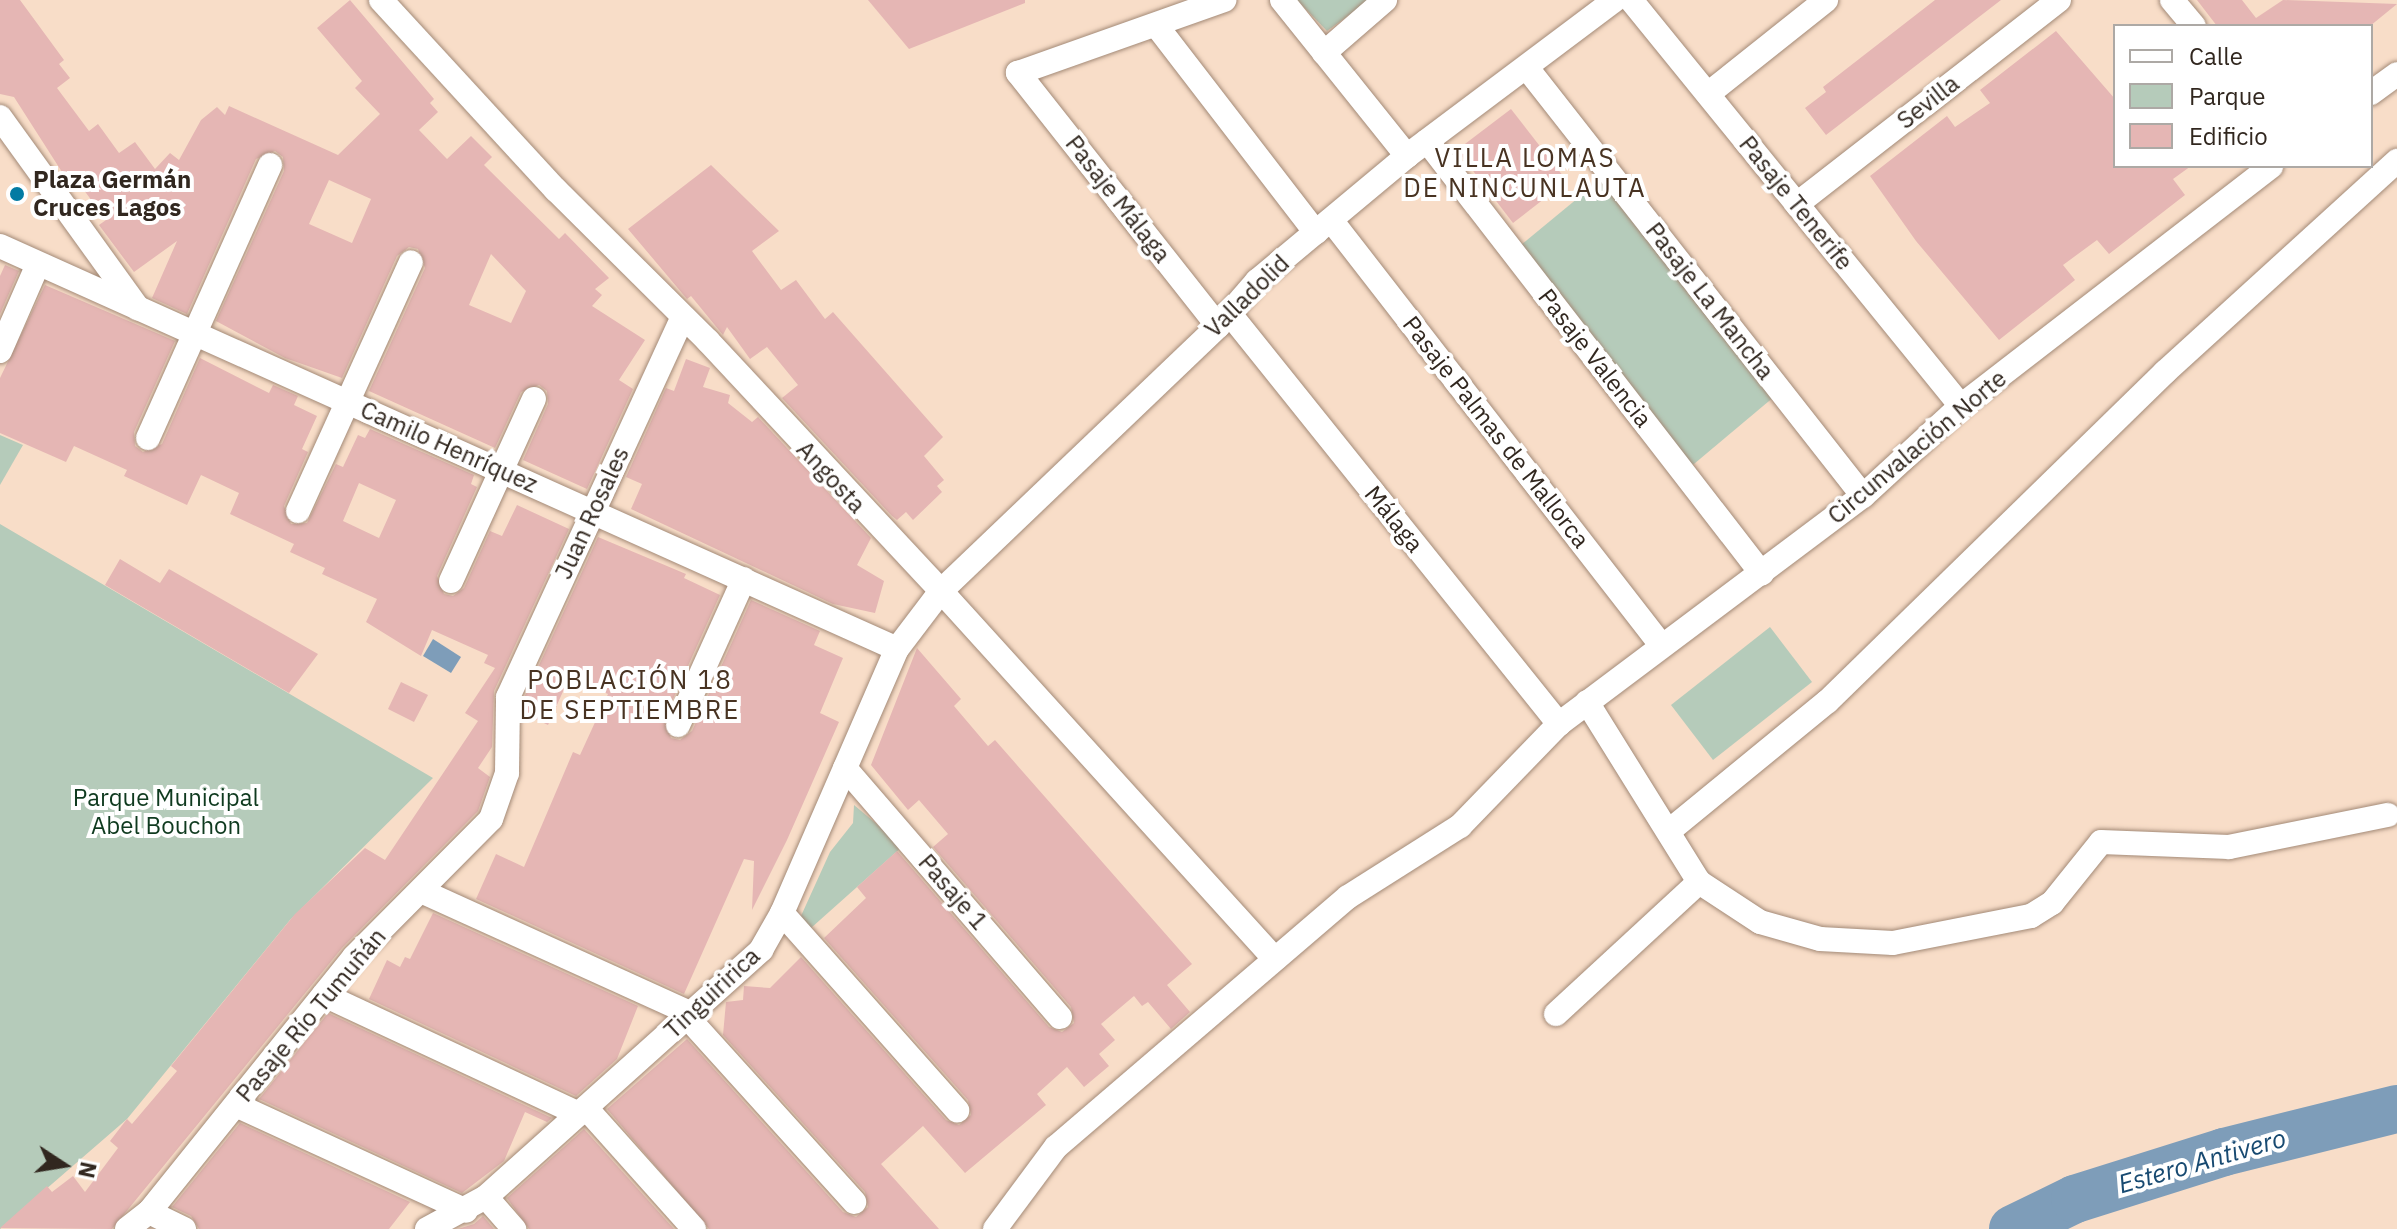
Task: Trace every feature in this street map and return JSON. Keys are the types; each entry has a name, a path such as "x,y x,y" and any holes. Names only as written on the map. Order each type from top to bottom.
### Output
{"street":[{"name":"Angosta","path":"381,0 941,591 1275,959"},
{"path":"1156,25 1224,0"},
{"path":"1282,0 1407,156"},
{"path":"1324,53 1385,0"},
{"name":"Valladolid","path":"941,591 1224,320 1257,281 1407,156 1615,0"},
{"name":"Pasaje Tenerife","path":"1631,0 1961,406"},
{"path":"1708,94 1826,0"},
{"name":"Sevilla","path":"1797,204 2059,0"},
{"path":"2172,0 2192,24"},
{"name":"Pasaje Málaga","path":"1156,25 1018,73 1224,320"},
{"name":"Pasaje Palmas de Mallorca","path":"1156,25 1324,226 1661,645"},
{"name":"Pasaje La Mancha","path":"1527,68 1863,496"},
{"path":"0,117 139,310"},
{"name":"Pasaje Valencia","path":"1427,141 1762,574"},
{"path":"1669,831 1828,701 2165,372 2397,161"},
{"path":"148,438 270,165"},
{"name":"Circunvalación Norte","path":"995,1229 1056,1147 1348,897 1460,826 1559,724 1863,496 1961,406 2268,168"},
{"name":"Camilo Henríquez","path":"0,246 897,649"},
{"path":"298,511 411,262"},
{"path":"0,351 38,264"},
{"name":"Juan Rosales","path":"504,709 682,318"},
{"name":"Málaga","path":"1224,320 1559,724"},
{"path":"451,581 534,399"},
{"path":"678,725 744,579"},
{"name":"Tinguiririca","path":"427,1229 476,1204 761,950 782,913 897,649 941,591"},
{"path":"1587,702 1699,882 1733,908 1790,933 1893,943 2031,916 2052,903 2101,842 2229,847 2388,815"},
{"name":"Pasaje Río Tumuñán","path":"127,1229 149,1212 373,936 491,819 501,796 508,752 504,709"},
{"name":"Pasaje 1","path":"845,768 1060,1017"},
{"path":"1556,1014 1699,882"},
{"path":"421,891 690,1016 854,1202"},
{"path":"782,913 957,1110"},
{"path":"324,995 582,1111 694,1229"},
{"path":"236,1105 476,1204 514,1229"},
{"path":"149,1212 184,1229"}],"green space":[{"path":"1297,0 1370,0 1327,31"},
{"path":"1601,179 1775,396 1688,469 1516,249"},
{"path":"0,435 23,445 0,485"},
{"name":"Parque Municipal Abel Bouchon","path":"0,524 433,778 290,920 127,1119 0,1229"},
{"path":"1770,627 1812,682 1713,760 1671,705"},
{"path":"854,805 903,846 811,928 801,916 830,852 853,823"}],"water":[{"path":"433,639 461,657 451,673 423,656"}],"building":[{"path":"0,0 20,0 64,60 59,64 70,78 57,88 89,131 98,124 119,153 135,142 155,169 170,153 179,160 201,120 217,107 225,115 229,106 338,155 380,114 355,88 362,81 317,28 350,0 434,99 430,103 438,112 419,130 447,159 471,136 492,157 484,165 559,239 565,233 609,278 595,289 602,295 592,306 645,340 619,380 633,389 587,489 523,460 548,404 547,391 539,385 521,392 495,448 369,391 425,268 418,249 409,247 397,256 342,378 285,358 216,321 284,171 283,157 275,151 256,159 187,314 152,298 177,241 134,272 99,225 106,220 75,178 69,183 14,97 0,94","holes":["329,180 371,199 352,243 309,224","491,254 526,291 511,323 469,305"]},
{"path":"868,0 1025,0 1025,3 909,49"},
{"path":"1935,0 2001,0 1826,135 1805,108 1826,92 1823,87"},
{"path":"2197,0 2242,0 2256,18 2283,0 2397,4 2372,24 2215,24"},
{"path":"2056,31 2113,97 2113,168 2188,168 2173,179 2185,195 2109,254 2097,240 2063,265 2075,280 1999,340 1916,241 1870,176 1947,116 1955,127 1990,103 1980,90"},
{"path":"1511,109 1567,181 1513,223 1457,150"},
{"path":"711,165 779,231 752,251 781,290 796,280 825,319 833,312 943,437 924,456 944,480 937,486 942,492 913,520 906,512 897,520 891,515 782,398 798,385 767,347 750,359 727,327 723,335 691,296 687,299 628,229"},
{"path":"5,265 19,271 0,314 0,276"},
{"path":"45,285 175,341 134,432 135,446 143,452 162,444 200,358 269,393 273,385 298,396 294,405 317,416 302,449 308,452 284,506 291,524 307,523 336,464 343,467 358,435 365,438 370,429 474,475 471,484 477,487 437,576 444,594 453,596 464,588 490,531 502,536 517,505 569,529 494,691 492,747 478,768 490,777 478,811 342,948 112,1229 0,1228 47,1186 52,1192 73,1176 85,1192 118,1148 110,1141 127,1119 132,1124 177,1071 171,1066 295,914 365,848 385,860 478,721 465,713 495,668 484,663 488,655 432,630 421,656 366,622 377,599 322,574 325,568 290,552 294,544 230,514 239,493 201,475 187,505 124,476 127,470 74,446 66,462 0,433 0,378","holes":["359,483 396,500 379,538 343,521"]},
{"path":"686,359 710,368 703,387 730,395 728,403 752,422 758,417 871,538 857,565 884,581 875,613 833,604 631,509 642,484 626,477 666,388 674,391"},
{"path":"598,537 686,574 684,578 720,595 664,719 671,738 680,740 692,731 751,600 820,631 814,645 843,658 820,713 839,722 787,840 752,910 754,861 744,859 684,994 476,899 496,854 524,867 573,752 580,755 608,694 569,678 548,725 523,713 523,700"},
{"path":"120,559 160,583 169,569 318,654 289,693 105,585"},
{"path":"917,648 961,699 954,706 988,746 995,740 1192,964 1167,985 1190,1012 1171,1029 1148,1002 1142,1006 1134,996 1101,1024 1115,1040 1099,1054 1109,1066 1084,1087 1067,1067 1037,1094 1046,1105 965,1173 923,1126 881,1164 939,1229 709,1229 607,1109 687,1039 843,1212 856,1217 868,1207 865,1192 723,1035 726,1002 743,1000 744,986 770,988 801,957 946,1120 959,1125 971,1115 968,1100 824,938 866,898 857,887 897,851 1049,1027 1062,1032 1074,1023 1071,1007 933,847 948,834 919,800 908,810 871,765"},
{"path":"401,682 428,695 414,722 388,709"},
{"path":"433,913 638,1006 617,1059 576,1096 369,999 387,960 400,967 405,957 410,959"},
{"path":"328,1013 552,1118 547,1122 525,1112 504,1161 462,1193 259,1099"},
{"path":"240,1123 410,1202 389,1229 199,1229 191,1216 172,1207"},
{"path":"584,1129 674,1229 529,1229 507,1198"},
{"path":"483,1216 494,1229 458,1229 474,1224"}],"waterway":[{"name":"Estero Antivero","path":"2013,1229 2075,1199 2224,1152 2397,1109"}],"place":[{"name":"Plaza Germán Cruces Lagos","path":"17,194"}],"district":[{"name":"VILLA LOMAS DE NINCUNLAUTA","path":"1525,173"},
{"name":"POBLACIÓN 18 DE SEPTIEMBRE","path":"630,695"}]}
